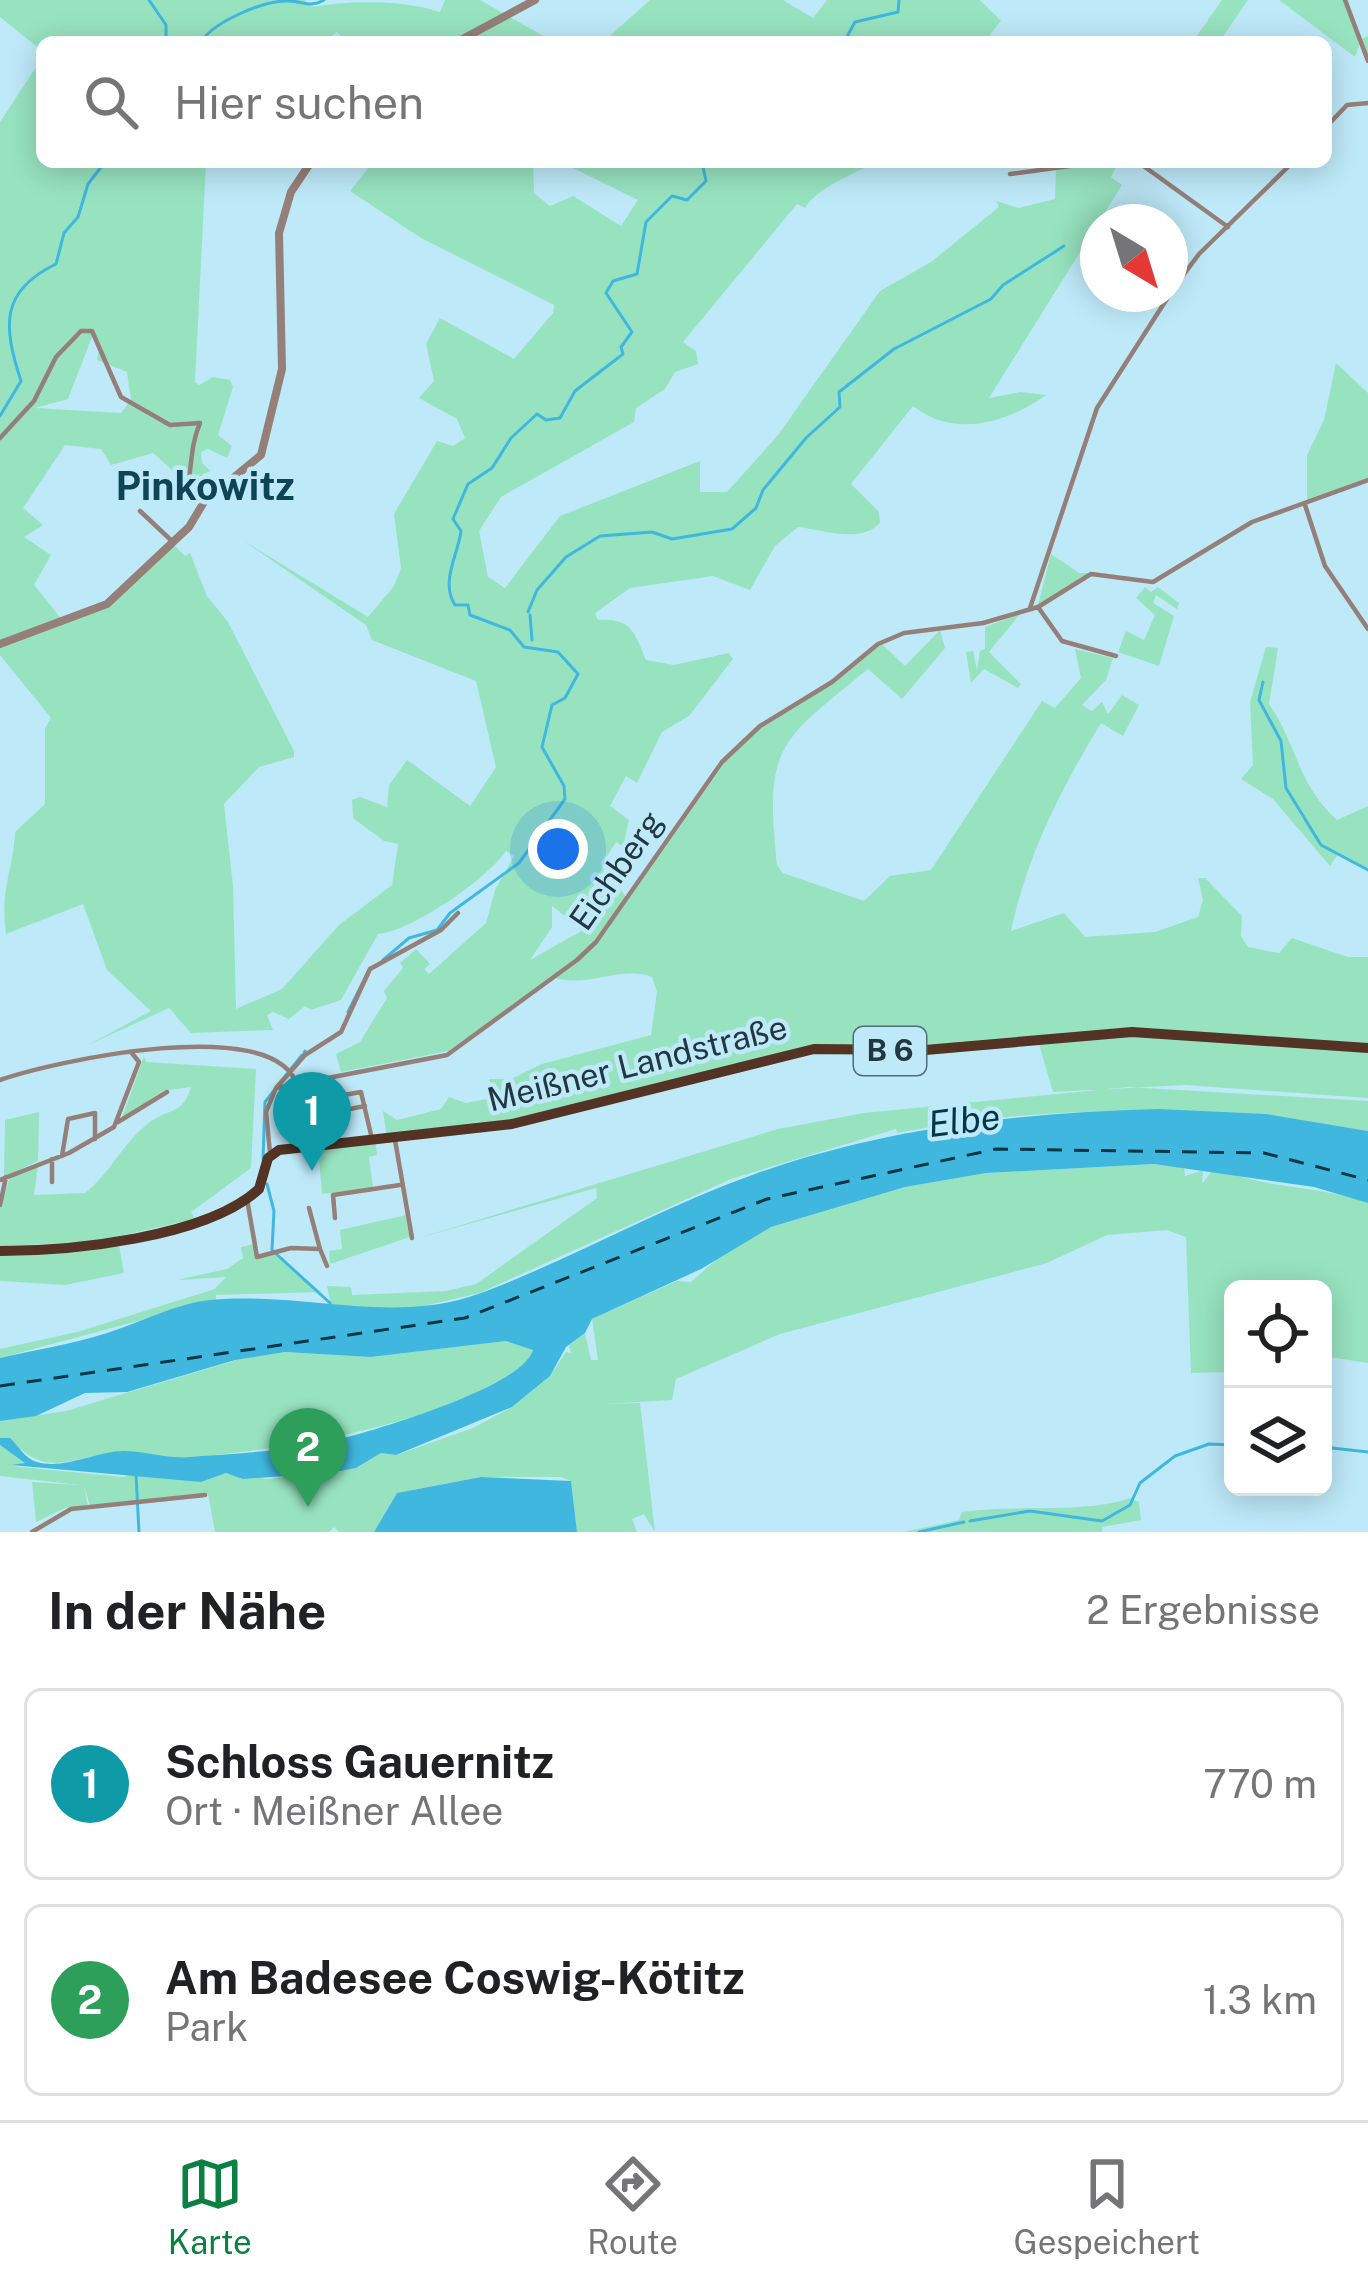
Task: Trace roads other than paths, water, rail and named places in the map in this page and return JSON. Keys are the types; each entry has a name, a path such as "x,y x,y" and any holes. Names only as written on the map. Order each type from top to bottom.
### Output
{"main road":[{"name":"Meißner Landstraße","path":"395,1140 512,1124 814,1049 926,1050 1132,1032 1368,1048"},
{"name":"B 6","path":"271,1154 395,1140"},
{"path":"0,1251 78,1247 218,1214 247,1199 264,1181 271,1154"}],"street":[{"path":"468,36 536,0"},
{"path":"1345,0 1368,62"},
{"path":"1332,121 1347,105 1368,103"},
{"path":"0,644 106,604 170,545 200,504 250,468 263,450 282,370 279,232 291,192 307,168"},
{"path":"1010,173 1051,168"},
{"path":"1146,168 1228,226"},
{"path":"1188,266 1287,168"},
{"path":"1034,608 1097,408 1158,312"},
{"path":"0,438 34,401 59,352 81,331 92,331 122,397 170,424 200,423 190,448 194,465 188,485 200,504"},
{"path":"1034,608 1091,574 1157,580 1252,522 1368,480"},
{"path":"1302,506 1331,579 1368,629"},
{"path":"140,511 170,545"},
{"path":"1034,608 1062,641 1115,656"},
{"name":"Eichberg","path":"276,1088 447,1055 596,942 730,754 773,716 890,637 983,623 1034,608"},
{"path":"271,1154 266,1116 276,1088 309,1052 341,1032 370,969 441,930 458,914"},
{"path":"0,1080 39,1066 176,1046 265,1052 291,1069 297,1085"},
{"path":"118,1122 146,1049"},
{"path":"131,1052 139,1062"},
{"path":"0,1205 3,1178 63,1155 167,1092"},
{"path":"326,1099 361,1092 373,1142"},
{"path":"325,1114 365,1106"},
{"path":"63,1155 68,1119 95,1113 95,1138"},
{"path":"395,1140 412,1238"},
{"path":"52,1159 52,1182"},
{"path":"335,1218 333,1195 402,1184"},
{"path":"247,1199 257,1257 320,1249"},
{"path":"309,1208 327,1266"},
{"path":"32,1532 71,1509 135,1506 205,1495"}],"water":[{"path":"1158,1109 1266,1114 1368,1131 1368,1203 1314,1187 1154,1164 986,1173 905,1187 771,1227 701,1269 592,1319 585,1333 566,1347 550,1376 512,1407 396,1455 381,1453 356,1468 243,1479 226,1473 201,1482 11,1465 25,1463 0,1445 0,1438 10,1438 33,1460 58,1464 124,1451 181,1457 267,1451 364,1433 479,1391 523,1364 533,1350 506,1341 371,1357 285,1352 235,1360 127,1392 85,1393 36,1416 0,1421 0,1358 94,1337 211,1300 380,1307 448,1302 515,1280 720,1187 805,1158 954,1125"},
{"path":"481,1477 571,1481 577,1532 374,1532 397,1493"}],"waterway":[{"path":"149,0 166,25 166,36"},
{"path":"206,36 252,9 276,2 324,0"},
{"path":"847,36 855,22 898,12 899,0"},
{"path":"0,416 21,381 9,327 16,298 24,286 56,264 64,233 78,217 88,184 100,168"},
{"path":"383,960 409,938 437,930 450,913 519,863 565,799 564,786 542,747 552,705 565,698 578,674 558,652 524,647 510,630 470,615 468,605 455,605 449,587 461,531 453,519 468,484 492,468 511,438 537,414 546,420 560,418 575,391 623,354 621,347 632,332 606,293 613,281 637,274 646,222 672,196 687,200 706,181 703,168"},
{"path":"528,612 537,590 566,557 600,536 652,532 672,539 732,529 756,508 763,490 806,438 840,407 839,392 894,349 991,299 1003,285 1064,246"},
{"path":"530,615 532,640"},
{"path":"1263,682 1259,700 1281,741 1286,788 1321,845 1368,870"},
{"path":"348,1012 370,968"},
{"path":"263,1160 265,1102 302,1055"},
{"path":"267,1184 274,1211 272,1250 330,1303"},
{"path":"970,1521 1030,1511 1102,1521 1130,1505 1140,1483 1175,1456 1209,1444 1224,1445"},
{"path":"1332,1448 1368,1452"},
{"path":"136,1474 139,1532"},
{"path":"919,1532 964,1522"}],"place":[{"name":"Schloss Gauernitz","path":"312,1171"},
{"name":"Am Badesee Coswig-Kötitz","path":"308,1507"}],"district":[{"name":"Pinkowitz","path":"205,486"}],"water label":[{"name":"Elbe","path":"964,1120"}]}
